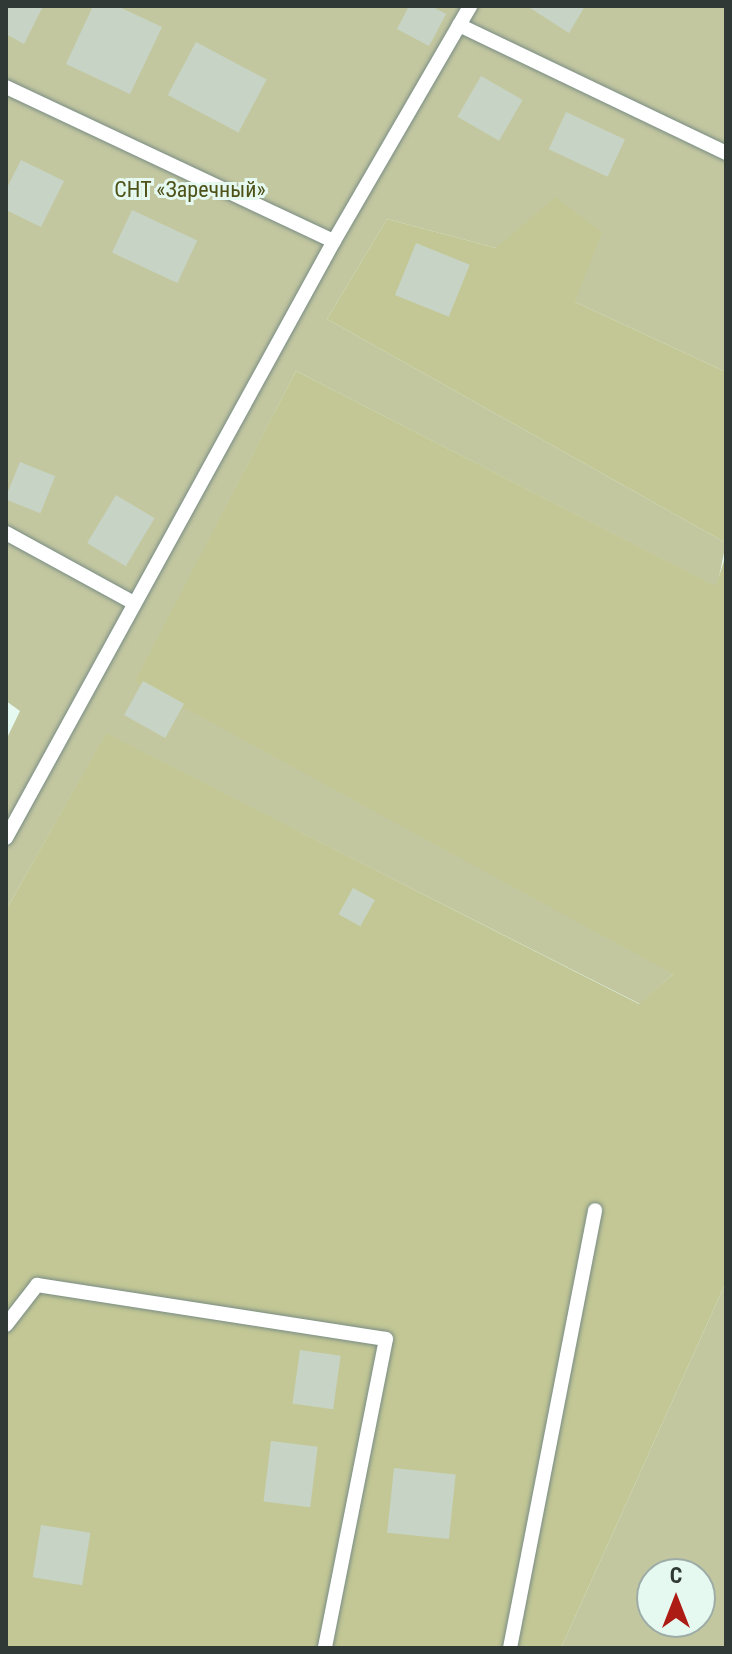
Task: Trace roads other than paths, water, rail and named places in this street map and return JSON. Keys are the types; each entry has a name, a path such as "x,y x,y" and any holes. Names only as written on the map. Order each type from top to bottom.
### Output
{"lane":[{"path":"6,838 132,602 470,6"},
{"path":"459,25 726,153"},
{"path":"6,87 334,241"},
{"path":"6,533 132,602"},
{"path":"510,1648 595,1210"},
{"path":"6,1325 37,1285 386,1339 325,1648"}],"park label":[{"name":"СНТ «Заречный»","path":"190,190"}]}
